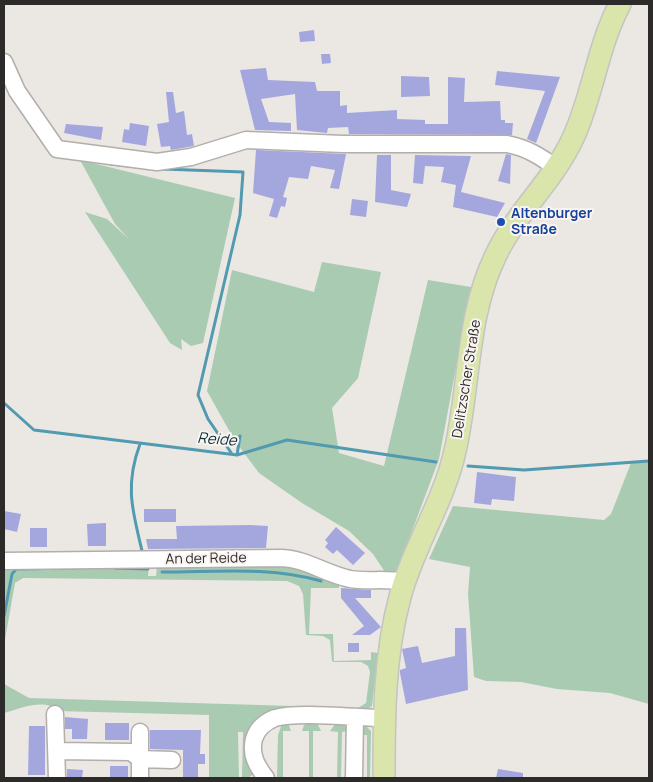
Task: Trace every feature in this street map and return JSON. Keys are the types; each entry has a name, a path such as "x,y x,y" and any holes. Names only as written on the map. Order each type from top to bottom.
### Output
{"main road":[{"name":"Delitzscher Straße","path":"384,778 384,718 390,650 405,582 442,496 452,464 459,436 475,319 486,277 512,227 570,146 586,108 600,56 620,4"}],"street":[{"path":"4,62 17,91 57,149 157,162 191,157 246,140 343,144 507,144 522,147 536,153 556,168"},
{"name":"An der Reide","path":"4,561 282,558 294,559 349,579 387,579 405,582"},
{"path":"55,714 57,778"},
{"path":"266,778 255,761 252,751 255,736 268,721 284,716 384,718"},
{"path":"354,778 355,718"},
{"path":"140,732 140,778"},
{"path":"57,751 131,752 140,759 172,760"}],"green space":[{"path":"80,160 235,198 203,343 191,346 181,339 182,350 170,343 85,212 107,219 129,239 115,224"},
{"path":"322,262 381,272 358,378 332,408 339,453 384,466 428,280 471,287 439,459 397,571 385,572 373,554 349,531 302,503 259,473 235,441 207,391 232,270 314,292"},
{"path":"649,461 649,704 610,693 557,689 521,682 486,681 474,677 468,594 470,567 429,559 453,506 604,520 611,514 631,463"},
{"path":"149,565 148,576 156,576 157,567 280,566 304,570 339,582 339,588 311,588 309,634 333,634 334,661 371,660 371,652 378,653 372,706 365,711 266,715 255,773 248,778 242,778 243,732 238,732 239,778 209,778 209,715 57,711 52,707 39,704 4,713 4,684 29,698 358,708 366,703 370,672 368,666 361,662 332,661 330,640 323,636 306,635 303,594 299,586 287,581 23,578 15,583 4,645 4,567"},
{"path":"288,723 291,731 283,731 283,778 277,778 278,735 282,724"},
{"path":"307,723 317,723 321,731 313,731 313,778 309,778 309,731 302,731"},
{"path":"336,723 344,724 348,731 342,732 341,778 337,778 338,732 330,731"},
{"path":"366,726 371,731 370,778 367,778 367,735 359,735 363,727"}],"building":[{"path":"314,30 315,41 300,42 299,32"},
{"path":"321,54 330,54 331,63 322,64"},
{"path":"266,68 268,80 315,82 317,91 340,91 340,106 347,105 347,113 397,110 397,119 425,120 425,124 448,124 448,77 465,78 464,102 500,101 501,120 505,120 505,123 513,123 512,135 349,134 348,127 328,128 327,133 297,130 295,94 261,99 269,122 291,123 291,131 255,130 240,70"},
{"path":"497,71 560,77 536,143 527,139 545,91 495,85"},
{"path":"401,76 429,77 430,96 401,97"},
{"path":"166,92 173,92 176,113 184,111 187,135 192,134 194,146 171,150 170,146 161,147 157,124 169,122"},
{"path":"130,123 149,126 146,146 122,142 124,129 129,130"},
{"path":"66,124 103,127 101,140 64,133"},
{"path":"256,150 346,154 339,189 330,188 335,170 311,166 308,179 289,177 283,197 287,198 285,207 281,206 277,218 269,216 274,199 253,193"},
{"path":"506,154 511,155 510,184 498,181"},
{"path":"377,155 391,155 391,190 411,194 407,207 375,202"},
{"path":"415,155 471,156 461,192 505,203 497,217 453,207 456,185 441,182 444,167 425,166 423,184 413,183"},
{"path":"352,199 368,201 366,217 350,215"},
{"path":"477,472 516,477 514,501 492,499 491,505 474,503"},
{"path":"144,509 176,509 176,522 144,522"},
{"path":"4,511 21,514 17,532 4,529"},
{"path":"106,523 106,546 88,546 87,524"},
{"path":"176,526 268,526 266,548 148,549 146,539 177,539"},
{"path":"336,527 365,553 353,565 337,550 333,554 325,547 328,543 325,540"},
{"path":"30,528 47,528 47,547 30,547"},
{"path":"341,588 371,590 371,598 355,598 381,627 370,635 352,635 364,626 341,598"},
{"path":"455,628 466,628 468,690 406,704 400,673 400,670 406,668 402,649 418,646 422,663 455,656"},
{"path":"348,643 359,643 359,652 348,652"},
{"path":"65,717 88,719 87,739 72,739 72,729 65,729"},
{"path":"105,723 129,723 129,740 105,740"},
{"path":"29,726 45,726 45,775 28,775"},
{"path":"150,730 201,730 200,754 205,754 205,764 198,764 198,778 183,778 183,750 150,749"},
{"path":"110,766 128,766 128,778 110,778"},
{"path":"67,769 83,770 82,778 67,778"},
{"path":"498,769 523,773 523,778 496,778"}],"waterway":[{"path":"111,164 147,168"},
{"path":"163,169 243,172 240,215 198,395 208,419 232,454"},
{"name":"Reide","path":"4,403 34,430 237,455 287,440 436,462"},
{"path":"237,455 240,436"},
{"path":"140,444 132,473 131,487 133,512 143,555"},
{"name":"Reide","path":"468,466 524,470 649,461"},
{"path":"4,616 12,574 16,569 76,568"},
{"path":"115,568 148,569"},
{"path":"162,572 282,573 321,581"}],"place":[{"name":"Altenburger Straße","path":"501,222"}]}
